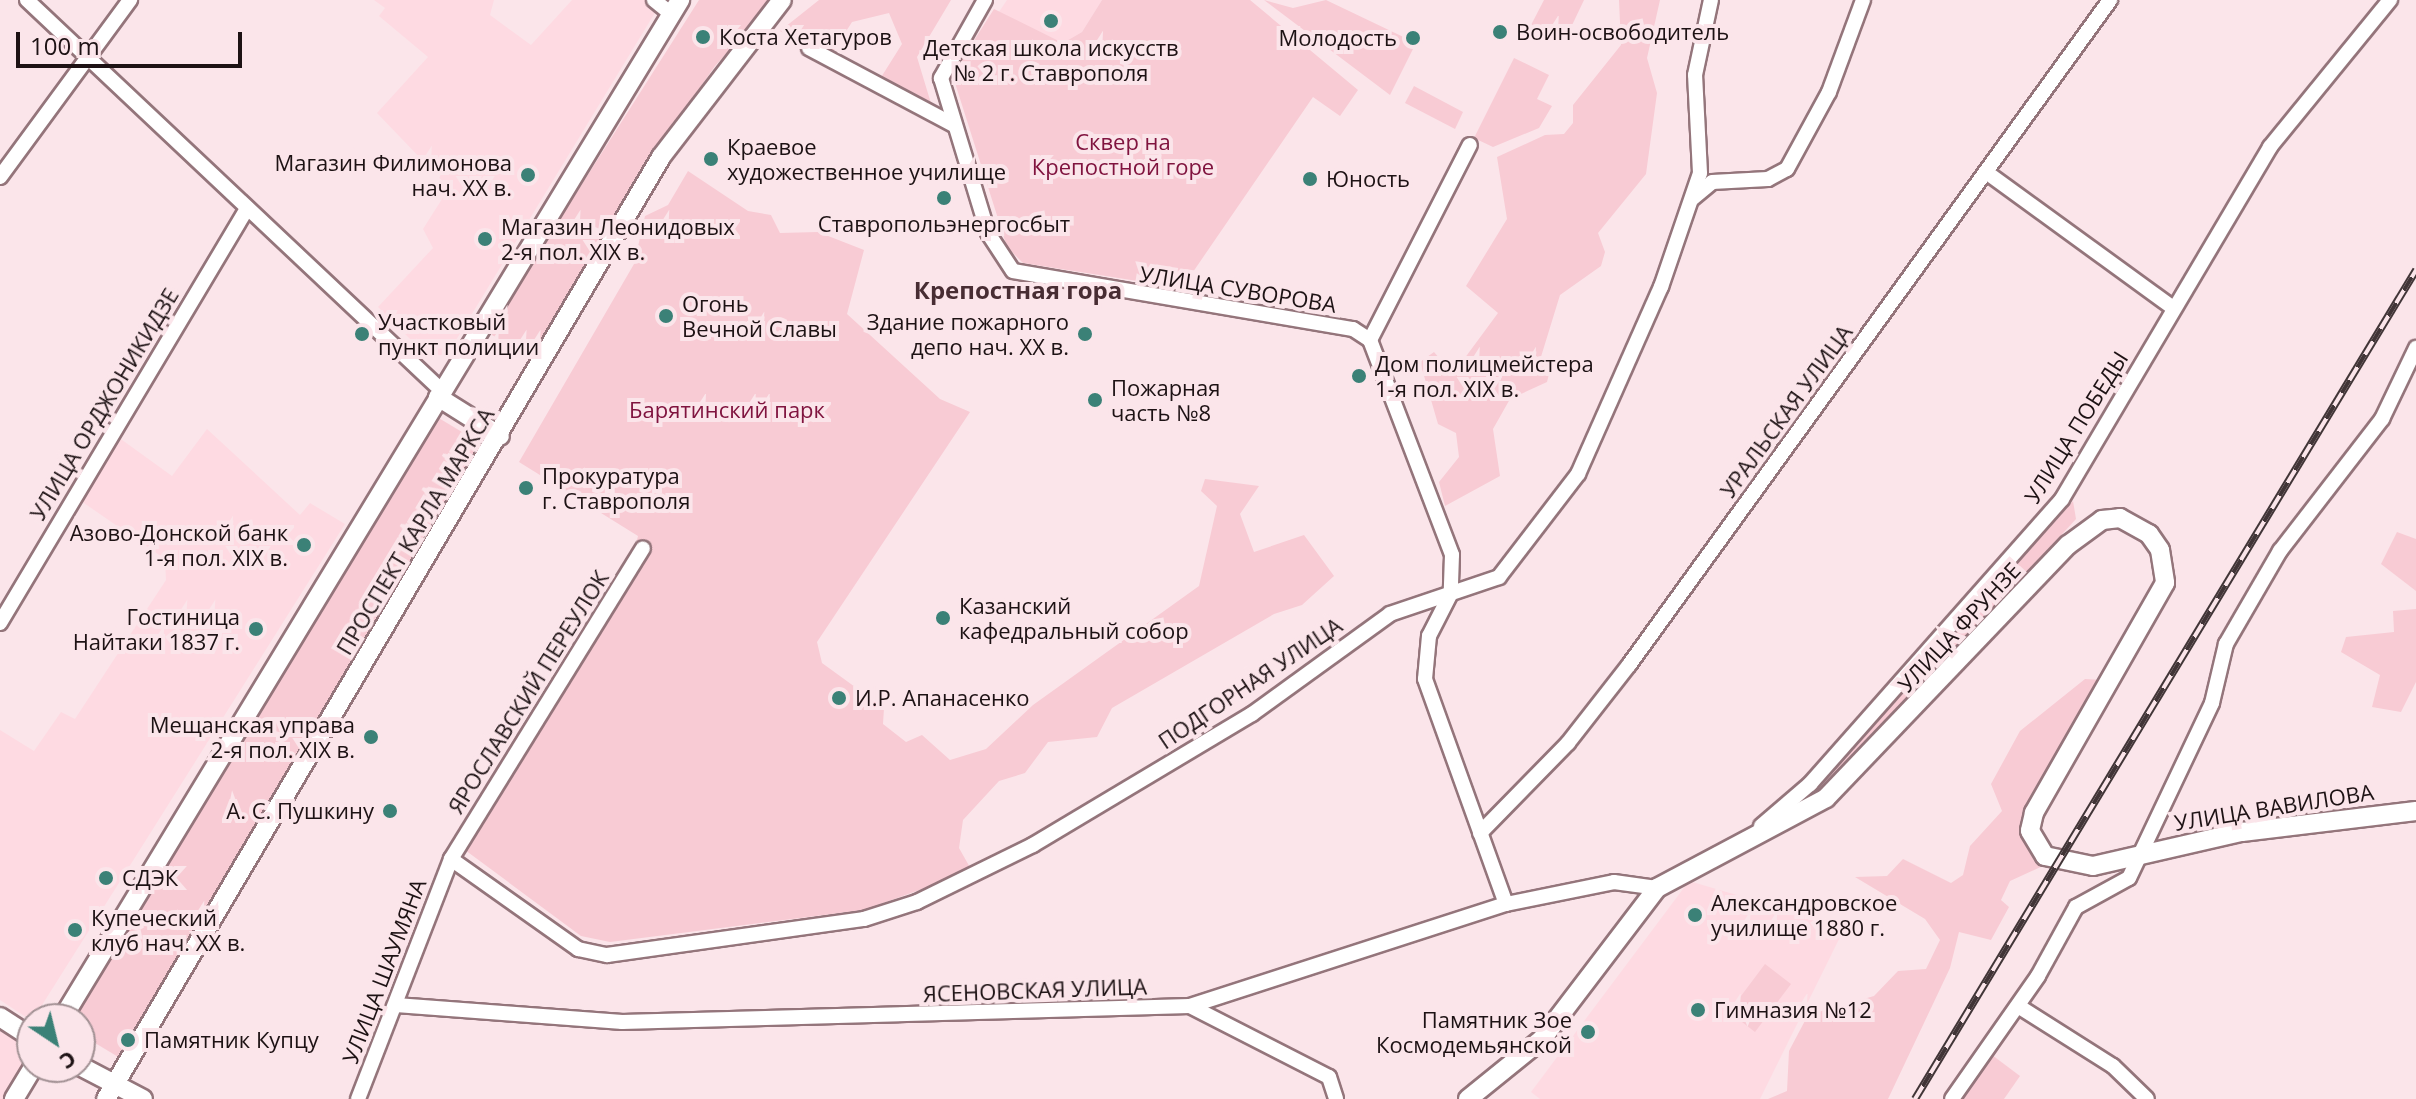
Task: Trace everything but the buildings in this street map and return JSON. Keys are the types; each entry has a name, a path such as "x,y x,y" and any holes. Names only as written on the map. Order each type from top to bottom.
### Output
{"main road":[{"name":"ПРОСПЕКТ КАРЛА МАРКСА","path":"110,1092 500,436 661,157 782,0"},
{"path":"72,1003 676,7"},
{"path":"440,394 500,436"},
{"name":"УЛИЦА ФРУНЗЕ","path":"1468,1099 1542,1039 1657,888 1749,837 1799,814 1847,780 2068,545 2102,520 2120,518 2155,542 2165,583 2030,831 2039,850 2060,864 2140,855"},
{"name":"УЛИЦА ВАВИЛОВА","path":"2140,855 2242,832 2416,811"},
{"path":"110,1092 143,1099"}],"street":[{"path":"27,0 440,394"},
{"path":"0,177 130,0"},
{"path":"654,0 676,7"},
{"name":"УЛИЦА СУВОРОВА","path":"985,0 943,67 954,125 988,233 1013,271 1353,329 1370,340"},
{"name":"ПОДГОРНАЯ УЛИЦА","path":"451,859 578,949 607,955 880,915 1033,845 1252,714 1390,614 1451,593 1478,590 1522,557 1578,474 1692,199 1700,173 1695,75 1711,0"},
{"path":"1692,199 1712,182 1768,179 1787,169 1829,92 1863,0"},
{"name":"УРАЛЬСКАЯ УЛИЦА","path":"1480,833 1568,743 1629,665 2110,0"},
{"name":"УЛИЦА ПОБЕДЫ","path":"1749,837 1810,784 2054,510 2270,147 2390,0"},
{"path":"809,48 954,125"},
{"path":"1470,145 1370,340 1452,555 1451,593 1429,636 1425,679 1506,904"},
{"path":"1986,172 2173,308"},
{"name":"УЛИЦА ОРДЖОНИКИДЗЕ","path":"0,623 247,208"},
{"path":"1952,1099 2018,1006 2076,907 2119,887 2140,855 2212,703 2226,644 2280,551 2382,419 2416,348"},
{"name":"ЯРОСЛАВСКИЙ ПЕРЕУЛОК","path":"451,859 643,548"},
{"name":"УЛИЦА ШАУМЯНА","path":"358,1099 451,859"},
{"name":"ЯСЕНОВСКАЯ УЛИЦА","path":"396,1005 622,1022 1190,1006 1506,904 1614,882 1657,888"},
{"path":"1190,1006 1329,1077 1336,1099"},
{"path":"2018,1006 2113,1066 2147,1099"}],"shaded area":[{"path":"374,0 494,0 490,15 531,45 572,0 650,0 656,11 447,355 426,355 378,307 433,248 423,229 449,188 377,113 428,57 379,16 385,8"},
{"name":"Детская школа искусств № 2 г. Ставрополя","path":"1007,0 1102,0 1082,32 1063,43 999,12"},
{"path":"207,429 300,515 310,503 345,524 43,1003 16,1003 16,1010 0,1000 0,730 34,751 61,712 75,719 166,580 165,559 81,501 118,437 172,476"},
{"name":"Гимназия №12","path":"1689,881 1845,927 1760,1099 1540,1099 1531,1092"},
{"path":"0,1022 16,1037 16,1078 4,1099 0,1099"}],"green space":[{"path":"699,0 774,0 715,66 656,151 537,361 492,335 493,324"},
{"path":"819,0 951,0 917,57 933,110 880,79 902,44 889,13 852,22 829,58 780,31"},
{"name":"Сквер на Крепостной горе","path":"1102,0 1250,0 1358,90 1340,116 1313,97 1182,288 1023,263 1007,247 956,86 959,64 994,9 1063,43 1082,32"},
{"path":"1264,0 1293,8 1326,0 1416,43 1390,95"},
{"path":"1544,0 1584,0 1564,42 1530,27"},
{"path":"1619,0 1660,0 1647,58 1657,93 1646,174 1598,233 1605,252 1601,266 1560,295 1540,360 1551,366 1547,382 1510,399 1493,429 1500,476 1445,506 1439,482 1459,457 1456,433 1438,424 1420,362 1434,352 1453,374 1498,313 1466,286 1507,219 1497,157 1545,135 1564,134 1573,123 1573,105 1621,45"},
{"path":"1514,58 1549,75 1537,99 1552,106 1539,128 1493,147 1474,138"},
{"path":"1414,86 1463,112 1455,129 1405,103"},
{"name":"Барятинский парк","path":"688,171 748,211 771,215 780,233 818,232 864,250 847,314 940,399 970,412 817,642 822,663 884,708 883,724 906,742 922,735 950,760 986,749 1033,705 1199,586 1217,506 1201,491 1205,479 1259,486 1240,514 1254,552 1304,535 1334,576 1302,605 1274,614 1112,708 1097,737 1048,742 1025,773 999,781 963,820 959,848 972,871 864,910 610,942 581,936 465,850 622,599 638,536 519,462 634,264 645,216 668,205"},
{"path":"437,417 487,447 120,1058 96,1044 96,1003 85,1003"},
{"path":"2073,501 2076,519 1845,771 1812,792"},
{"path":"2397,532 2416,539 2416,591 2381,564"},
{"path":"2416,609 2416,682 2401,712 2372,707 2380,675 2341,652 2346,637 2394,632 2393,611"},
{"path":"2085,679 2104,680 2030,812 2045,865 2010,881 2001,900 2009,907 1991,940 1959,932 1950,968 1888,1099 1768,1099 1787,1091 1789,1051 1808,1015 1874,996 1898,971 1926,969 1940,940 1925,919 1855,877 1887,876 1903,859 1951,883 1963,875 1970,846 2002,811 1991,784 2020,731"},
{"path":"1765,964 1791,984 1755,1032 1729,1012"},
{"path":"1992,1055 2020,1076 2004,1099 1963,1099"}],"railway":[{"path":"1915,1099 2416,270"}],"place":[{"name":"Детская школа искусств № 2 г. Ставрополя","path":"1051,21"},
{"name":"Воин-освободитель","path":"1500,32"},
{"name":"Коста Хетагуров","path":"703,37"},
{"name":"Молодость","path":"1413,38"},
{"name":"Краевое художественное училище","path":"711,159"},
{"name":"Магазин Филимонова нач. ХХ в.","path":"528,175"},
{"name":"Юность","path":"1310,179"},
{"name":"Ставропольэнергосбыт","path":"944,198"},
{"name":"Магазин Леонидовых 2-я пол. XIX в.","path":"485,239"},
{"name":"Огонь Вечной Славы","path":"666,316"},
{"name":"Участковый пункт полиции","path":"362,334"},
{"name":"Здание пожарного депо нач. ХХ в.","path":"1085,334"},
{"name":"Дом полицмейстера 1-я пол. XIX в.","path":"1359,376"},
{"name":"Пожарная часть №8","path":"1095,400"},
{"name":"Прокуратура г. Ставрополя","path":"526,488"},
{"name":"Азово-Донской банк 1-я пол. XIX в.","path":"304,545"},
{"name":"Казанский кафедральный собор","path":"943,618"},
{"name":"Гостиница Найтаки 1837 г.","path":"256,629"},
{"name":"И.Р. Апанасенко","path":"839,698"},
{"name":"Мещанская управа 2-я пол. XIX в.","path":"371,737"},
{"name":"А. С. Пушкину","path":"390,811"},
{"name":"СДЭК","path":"106,878"},
{"name":"Александровское училище 1880 г.","path":"1695,915"},
{"name":"Купеческий клуб нач. ХХ в.","path":"75,930"},
{"name":"Гимназия №12","path":"1698,1010"},
{"name":"Памятник Зое Космодемьянской","path":"1588,1032"},
{"name":"Памятник Купцу","path":"128,1040"}],"district":[{"name":"Крепостная гора","path":"1018,290"}]}
